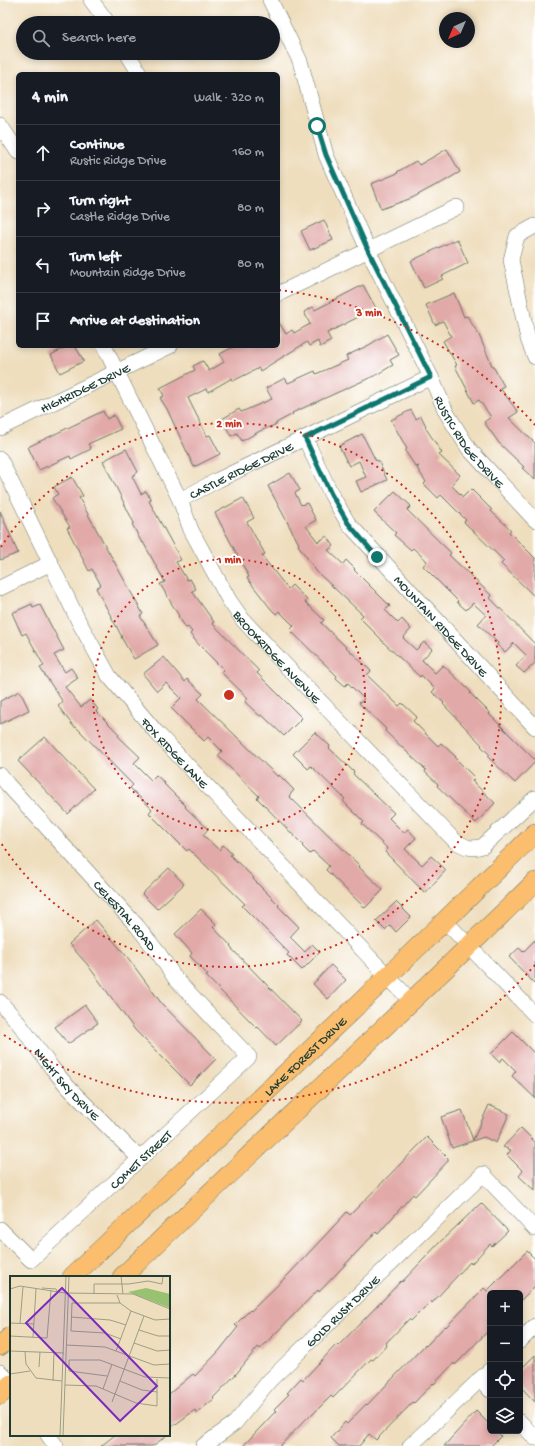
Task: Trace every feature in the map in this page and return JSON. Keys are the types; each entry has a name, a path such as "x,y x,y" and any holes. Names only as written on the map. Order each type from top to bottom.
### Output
{"main road":[{"name":"LAKE FOREST DRIVE","path":"73,1276 388,976 535,833"},
{"path":"123,1276 245,1158 412,1002 535,882"},
{"path":"0,1346 10,1337"},
{"path":"0,1395 10,1385"}],"street":[{"path":"91,0 103,16"},
{"name":"RUSTIC RIDGE DRIVE","path":"270,0 278,16"},
{"name":"RUSTIC RIDGE DRIVE","path":"280,20 300,61 326,155 368,250 431,377 446,412 469,448 535,520"},
{"path":"131,60 139,72"},
{"path":"0,125 16,149"},
{"path":"280,293 457,207"},
{"path":"535,226 517,236 511,260 528,339 535,357"},
{"name":"BROOKRIDGE AVENUE","path":"105,348 180,500 191,530 229,600 243,620 455,841 464,847 476,848 483,846 535,798"},
{"name":"HIGHRIDGE DRIVE","path":"0,428 166,348"},
{"name":"CASTLE RIDGE DRIVE","path":"180,500 431,377"},
{"name":"MOUNTAIN RIDGE DRIVE","path":"305,438 331,494 348,523 535,727"},
{"name":"FOX RIDGE LANE","path":"0,459 79,622 109,676 156,732 412,1002"},
{"path":"0,588 51,563"},
{"name":"CELESTIAL ROAD","path":"0,775 137,926 159,954 175,978 249,1057"},
{"path":"445,920 535,1015"},
{"name":"NIGHT SKY DRIVE","path":"0,1002 17,1021 52,1068 68,1086 140,1159"},
{"name":"COMET STREET","path":"0,1229 31,1260 249,1057"},
{"name":"GOLD RUSH DRIVE","path":"203,1446 236,1423 269,1381 483,1174 535,1229"},
{"path":"523,1338 535,1326"},
{"path":"0,1372 10,1383"},
{"path":"410,1446 487,1380"},
{"path":"523,1425 535,1438"},
{"path":"49,1436 56,1446"}],"building":[{"path":"447,149 460,172 412,198 381,209 371,184 398,173 397,172 416,161 419,165"},
{"path":"324,220 333,240 310,250 301,231"},
{"path":"457,239 468,263 442,276 443,279 424,288 411,261"},
{"path":"363,285 376,308 327,333 331,341 320,347 318,341 309,346 307,342 260,371 259,368 233,381 232,378 208,392 206,389 188,398 207,436 210,435 220,454 194,467 167,409 160,398 164,396 160,388 195,370 193,366 203,361 209,371 224,362 220,354 231,348 280,348 280,324 286,334 292,330 294,333 310,324 304,312 313,307 315,310"},
{"path":"454,293 464,317 467,316 479,335 493,368 504,386 500,388 518,412 509,418 535,443 535,480 499,443 484,422 491,417 479,400 474,403 455,366 457,365 443,341 451,336 443,321 435,325 426,305"},
{"path":"387,334 399,355 390,360 393,365 376,375 292,413 293,414 276,423 277,424 242,441 237,433 231,436 222,419 239,409 241,412 272,399 266,388 285,378 288,383 315,371 316,374 348,360 346,356"},
{"path":"64,348 76,348 84,361 60,373 51,355"},
{"path":"411,410 416,419 421,416 426,426 425,427 442,453 439,455 460,475 451,485 463,497 471,489 511,530 509,532 535,558 535,597 501,564 504,561 464,522 466,520 441,495 438,498 424,484 426,482 417,468 419,466 416,467 405,451 407,449 391,420"},
{"path":"103,411 107,419 114,415 121,429 88,444 91,449 71,459 70,456 39,470 28,447"},
{"path":"362,434 376,461 378,460 387,480 361,492 356,481 366,477 359,461 349,466 339,446"},
{"path":"126,449 138,472 132,476 141,494 146,491 151,500 149,501 181,560 176,562 187,580 190,579 196,589 192,591 214,622 212,623 259,671 257,673 302,718 284,736 262,715 260,716 245,702 248,698 221,672 224,670 190,634 192,632 188,627 186,628 178,616 160,584 165,582 132,524 134,523 103,461"},
{"path":"290,473 300,490 295,493 301,505 307,503 316,520 306,526 318,542 327,536 334,546 328,550 343,564 346,560 390,606 385,610 398,623 402,619 411,629 403,638 416,650 424,642 432,649 422,660 435,673 443,665 471,692 470,693 490,713 489,714 535,760 535,762 515,783 488,757 490,755 481,746 482,745 432,692 435,689 381,640 360,618 363,615 317,572 298,545 299,544 268,486"},
{"path":"72,477 83,496 79,498 143,614 140,616 158,645 134,659 96,588 101,585 92,569 89,571 67,528 70,527 52,498 58,494 54,487"},
{"path":"395,491 411,506 407,510 451,553 449,555 492,596 490,598 535,644 535,663 524,673 516,666 526,655 514,643 505,652 497,645 498,643 478,624 486,615 473,603 466,610 457,602 458,601 423,566 427,561 413,548 411,550 394,535 396,533 374,512"},
{"path":"243,498 254,518 247,522 265,554 262,556 288,589 292,585 307,600 305,602 324,620 321,623 371,671 367,675 399,706 402,703 417,717 413,721 438,746 441,743 456,757 455,758 475,778 472,781 495,803 476,823 437,786 438,784 425,772 426,770 385,731 386,729 359,703 364,699 348,683 345,686 336,678 337,676 290,630 294,626 279,611 276,614 271,609 247,578 249,577 215,513"},
{"path":"0,511 18,553 0,560"},
{"path":"32,604 33,608 40,605 64,650 54,655 65,672 71,668 78,678 65,687 81,707 90,700 98,709 96,711 119,734 118,736 140,757 134,763 151,780 156,775 165,783 164,784 186,806 185,807 208,829 203,835 219,850 223,845 232,854 230,855 254,878 253,879 299,927 290,937 305,952 312,944 320,952 302,970 287,955 289,953 242,906 245,904 189,849 187,851 149,813 152,809 130,788 133,785 76,727 74,727 58,706 63,702 40,668 44,666 26,633 22,635 12,613"},
{"path":"164,657 185,682 187,679 203,694 198,699 278,777 279,775 294,790 289,796 383,890 365,908 326,870 329,866 313,851 310,854 257,798 259,796 218,756 222,751 208,737 204,741 171,708 181,698 166,683 157,691 143,674"},
{"path":"20,691 29,710 0,724 0,701"},
{"path":"315,732 354,772 353,774 394,813 389,818 404,833 408,829 416,838 405,849 422,865 431,856 446,870 425,893 385,852 388,849 362,824 364,822 343,801 345,799 311,766 308,769 293,754"},
{"path":"45,737 94,789 68,814 18,761"},
{"path":"169,868 184,884 157,909 142,894"},
{"path":"396,902 411,917 396,932 390,925 385,930 376,921"},
{"path":"201,909 216,924 213,927 231,946 230,947 302,1021 276,1046 206,976 208,975 190,956 192,953 175,934"},
{"path":"96,920 128,958 162,1004 216,1059 190,1085 135,1030 87,964 69,944"},
{"path":"535,940 535,984 509,957 519,948 523,952"},
{"path":"331,965 346,980 328,999 313,984"},
{"path":"85,1005 98,1023 68,1044 55,1027"},
{"path":"513,1032 535,1054 535,1098 512,1076 516,1071 503,1058 499,1062 491,1054"},
{"path":"489,1105 509,1114 496,1143 484,1137 452,1148 441,1117 462,1110 473,1140"},
{"path":"521,1128 535,1142 535,1191 519,1176 523,1171 507,1155 511,1150 503,1147"},
{"path":"427,1137 448,1158 448,1161 415,1196 413,1194 378,1234 376,1232 319,1292 318,1290 260,1349 258,1347 236,1374 213,1398 214,1399 197,1413 195,1410 170,1428 170,1393 193,1374 195,1376 219,1351 238,1327 235,1325 290,1273 347,1212 350,1215"},
{"path":"481,1203 508,1231 492,1246 490,1244 471,1264 470,1262 432,1303 431,1301 411,1321 409,1319 386,1343 387,1345 373,1360 371,1359 333,1398 331,1396 311,1416 310,1415 280,1446 243,1446 276,1411 274,1409 289,1394 287,1393 301,1378 303,1380 336,1345 338,1346 440,1242"},
{"path":"527,1251 535,1259 535,1286 523,1298 523,1290 488,1290"},
{"path":"484,1288 487,1291 487,1332 455,1365 454,1363 434,1384 433,1383 414,1403 413,1402 376,1440 369,1434 359,1446 339,1446 331,1438 345,1422 347,1424 366,1404 367,1405 425,1345 426,1346 445,1326 446,1327"},
{"path":"535,1355 535,1402 523,1389 523,1367"},
{"path":"476,1411 487,1422 487,1434 499,1434 501,1436 491,1446 444,1446"},
{"path":"114,1436 166,1436 153,1446 101,1446"}],"route":[{"path":"317,126 326,155 368,250 431,377 305,438 331,494 348,523 377,557"}]}
